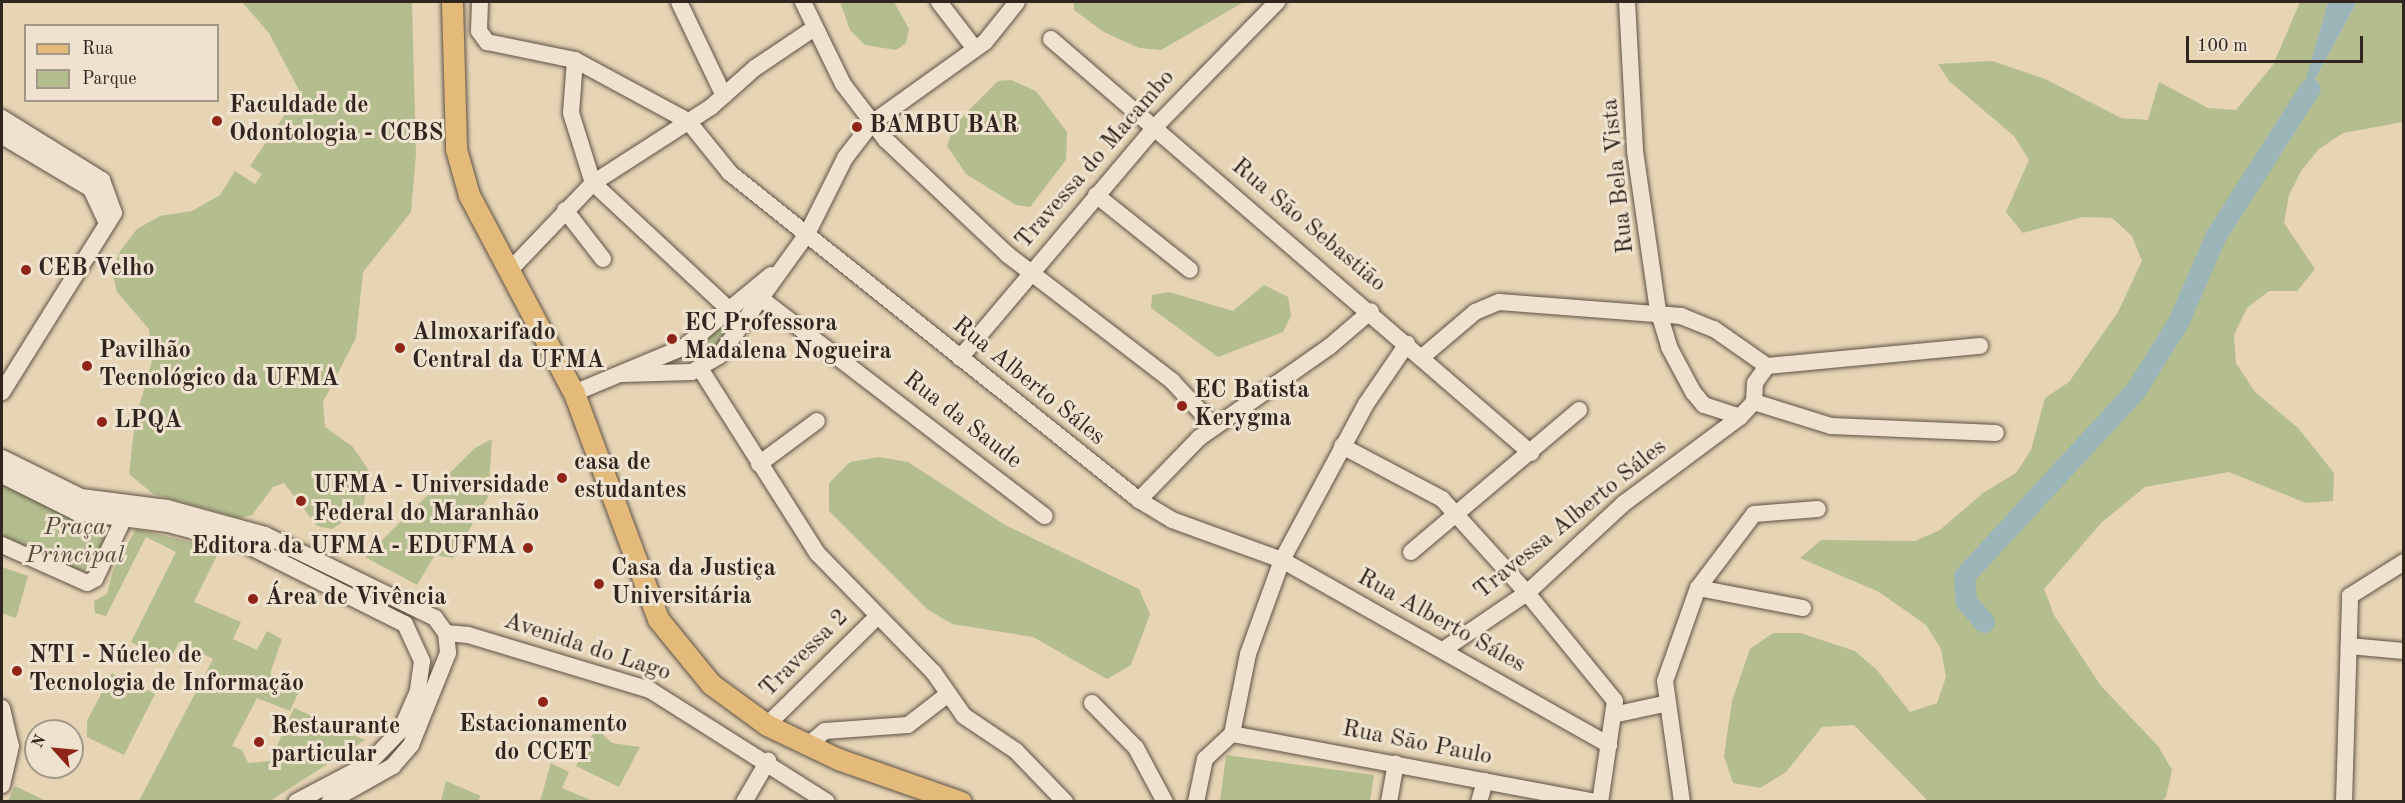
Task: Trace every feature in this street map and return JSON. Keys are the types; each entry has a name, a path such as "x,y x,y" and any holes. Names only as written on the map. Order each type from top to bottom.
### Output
{"main road":[{"path":"452,2 456,149 477,213 574,393 658,619 711,684 767,725 807,746 961,801"}],"street":[{"name":"Rua Alberto Sáles","path":"480,2 479,31 487,42 575,60 688,121 730,173 1139,500 1172,520 1282,560 1609,745"},
{"path":"679,2 724,96"},
{"path":"802,2 813,29 872,123 1030,272 1172,381 1214,426"},
{"path":"939,2 975,49"},
{"path":"622,374 701,370 719,356 763,300 807,234 845,158 872,123 975,49 1017,2"},
{"name":"Travessa do Macambo","path":"960,358 1030,272 1155,127 1277,2"},
{"name":"Rua Bela Vista","path":"1627,2 1635,151 1658,310 1669,347 1698,399 1740,417"},
{"path":"509,271 593,183 724,96 813,29"},
{"name":"Rua São Sebastião","path":"1051,39 1371,310 1421,358 1531,453"},
{"path":"575,60 571,113 593,183 732,312"},
{"path":"2,118 102,180 113,206 105,231 2,392"},
{"path":"2,136 91,189 104,208 105,231"},
{"path":"1096,195 1190,270"},
{"path":"565,210 603,259"},
{"path":"574,393 684,347 732,312 793,254"},
{"name":"Rua da Saude","path":"763,300 1045,516"},
{"path":"1421,358 1488,304 1658,310 1714,329 1767,366 1980,346"},
{"path":"1139,500 1214,426 1329,347 1371,310"},
{"path":"1196,801 1204,759 1232,734 1248,654 1282,560 1342,446 1407,344"},
{"name":"Travessa Alberto Sáles","path":"1443,650 1527,593 1623,504 1740,417 1754,402 1755,383 1767,366"},
{"path":"701,370 818,553 876,617 934,673 964,716 1035,767 1065,801"},
{"path":"1754,402 1796,418 1840,427 1996,433"},
{"path":"1411,552 1531,453 1579,410"},
{"path":"759,464 817,421"},
{"path":"1342,446 1429,490 1456,515 1527,593 1615,701 1600,801"},
{"path":"2,458 96,508 124,518 209,534 275,556 394,615 413,635 422,677 401,730 368,764 297,801"},
{"path":"2,475 59,505 96,508 166,508 265,535 423,611 446,633 446,663 404,755 329,801"},
{"path":"1682,801 1665,681 1674,644 1698,588 1754,514 1818,509"},
{"path":"2,545 87,583 95,579 124,518"},
{"path":"2344,801 2350,596 2403,562"},
{"path":"1698,588 1803,608"},
{"name":"Travessa 2","path":"767,725 876,617"},
{"name":"Avenida do Lago","path":"446,633 468,635 650,690 768,761 827,801"},
{"path":"2349,646 2403,651"},
{"path":"807,746 825,731 908,725 947,694"},
{"path":"1613,715 1668,703"},
{"path":"1092,704 1136,748 1165,801"},
{"path":"2,708 11,737 3,777"},
{"name":"Rua São Paulo","path":"1232,734 1594,801"},
{"path":"744,801 768,761"},
{"path":"1389,801 1396,764"},
{"path":"1479,801 1485,781"}],"green space":[{"path":"242,2 412,2 416,154 411,212 363,272 356,338 323,402 325,427 353,447 369,471 363,509 332,529 317,526 284,483 273,487 252,515 240,518 153,494 129,474 135,421 152,361 149,329 117,292 112,271 120,251 137,229 160,216 192,211 220,195 235,171 255,184 262,174 250,166 300,92 269,33"},
{"path":"840,2 894,2 909,29 906,43 896,50 865,45 850,30"},
{"path":"1074,2 1242,3 1161,50 1139,48 1104,32 1074,10"},
{"path":"2300,2 2328,2 2298,111 2357,2 2403,2 2403,122 2343,133 2319,149 2301,171 2289,195 2284,223 2315,269 2297,291 2269,291 2247,308 2234,335 2236,363 2255,392 2298,428 2334,473 2333,501 2306,503 2229,472 2145,487 2101,523 2044,589 2054,615 2101,686 2158,746 2172,770 2166,797 2161,802 1928,801 1854,725 1822,727 1786,772 1760,788 1733,783 1724,756 1732,701 1750,649 1773,633 1800,633 1855,651 1876,669 1910,712 1937,703 1946,677 1941,649 1926,625 1879,592 1800,558 1821,540 1915,541 1940,530 1983,493 2016,473 2031,450 2045,398 2069,382 2118,312 2142,261 2132,236 2112,218 2083,217 2023,233 2006,212 2029,160 2014,136 1949,81 1938,64 1992,61 2045,79 2121,118 2148,120 2159,82 2208,108 2236,110 2273,65"},
{"path":"1011,80 1036,91 1067,132 1066,160 1030,207 1016,205 966,174 947,146 954,126 972,107 998,81"},
{"path":"1264,285 1288,297 1291,316 1283,332 1218,357 1151,308 1152,295 1169,292 1233,311"},
{"path":"744,304 750,313 706,357 670,364"},
{"path":"492,439 488,497 453,558 435,555 417,585 365,557 475,448"},
{"path":"879,457 908,462 1005,525 1139,589 1150,614 1131,665 1107,679 1033,637 952,624 927,609 829,511 829,483 850,462"},
{"name":"Praça Principal","path":"2,481 67,514 111,526 93,569 80,572 2,535"},
{"path":"136,529 220,549 194,602 241,622 233,639 257,650 267,631 282,639 270,674 300,689 290,711 257,698 232,746 242,750 248,763 270,761 294,708 365,740 270,801 139,801 213,659 179,642 169,662 131,642 176,552 146,537 106,616 95,613 94,601 107,594 113,571"},
{"path":"2,567 28,576 16,618 2,613"},
{"path":"112,673 155,694 124,755 87,737 87,721"},
{"path":"596,728 612,743 640,747 619,787 576,766"},
{"path":"1226,755 1374,775 1370,801 1220,801"},
{"path":"551,763 569,772 562,788 593,801 540,801"},
{"path":"446,781 481,796 478,801 441,801"},
{"path":"15,786 46,801 8,801"}],"water":[{"path":"2328,2 2357,2 2296,114"}],"waterway":[{"path":"1984,622 1966,601 1964,576 2135,391 2178,322 2216,235 2310,88"}],"place":[{"name":"Faculdade de Odontologia - CCBS","path":"217,121"},
{"name":"BAMBU BAR","path":"857,127"},
{"name":"CEB Velho","path":"26,270"},
{"name":"EC Professora Madalena Nogueira","path":"672,339"},
{"name":"Almoxarifado Central da UFMA","path":"400,348"},
{"name":"Pavilhão Tecnológico da UFMA","path":"87,366"},
{"name":"EC Batista Kerygma","path":"1182,406"},
{"name":"LPQA","path":"102,422"},
{"name":"casa de estudantes","path":"562,478"},
{"name":"UFMA - Universidade Federal do Maranhão","path":"301,501"},
{"name":"Editora da UFMA - EDUFMA","path":"528,548"},
{"name":"Casa da Justiça Universitária","path":"599,584"},
{"name":"Área de Vivência","path":"253,599"},
{"name":"NTI - Núcleo de Tecnologia de Informação","path":"17,671"},
{"name":"Estacionamento do CCET","path":"543,702"},
{"name":"Restaurante particular","path":"259,742"}]}
